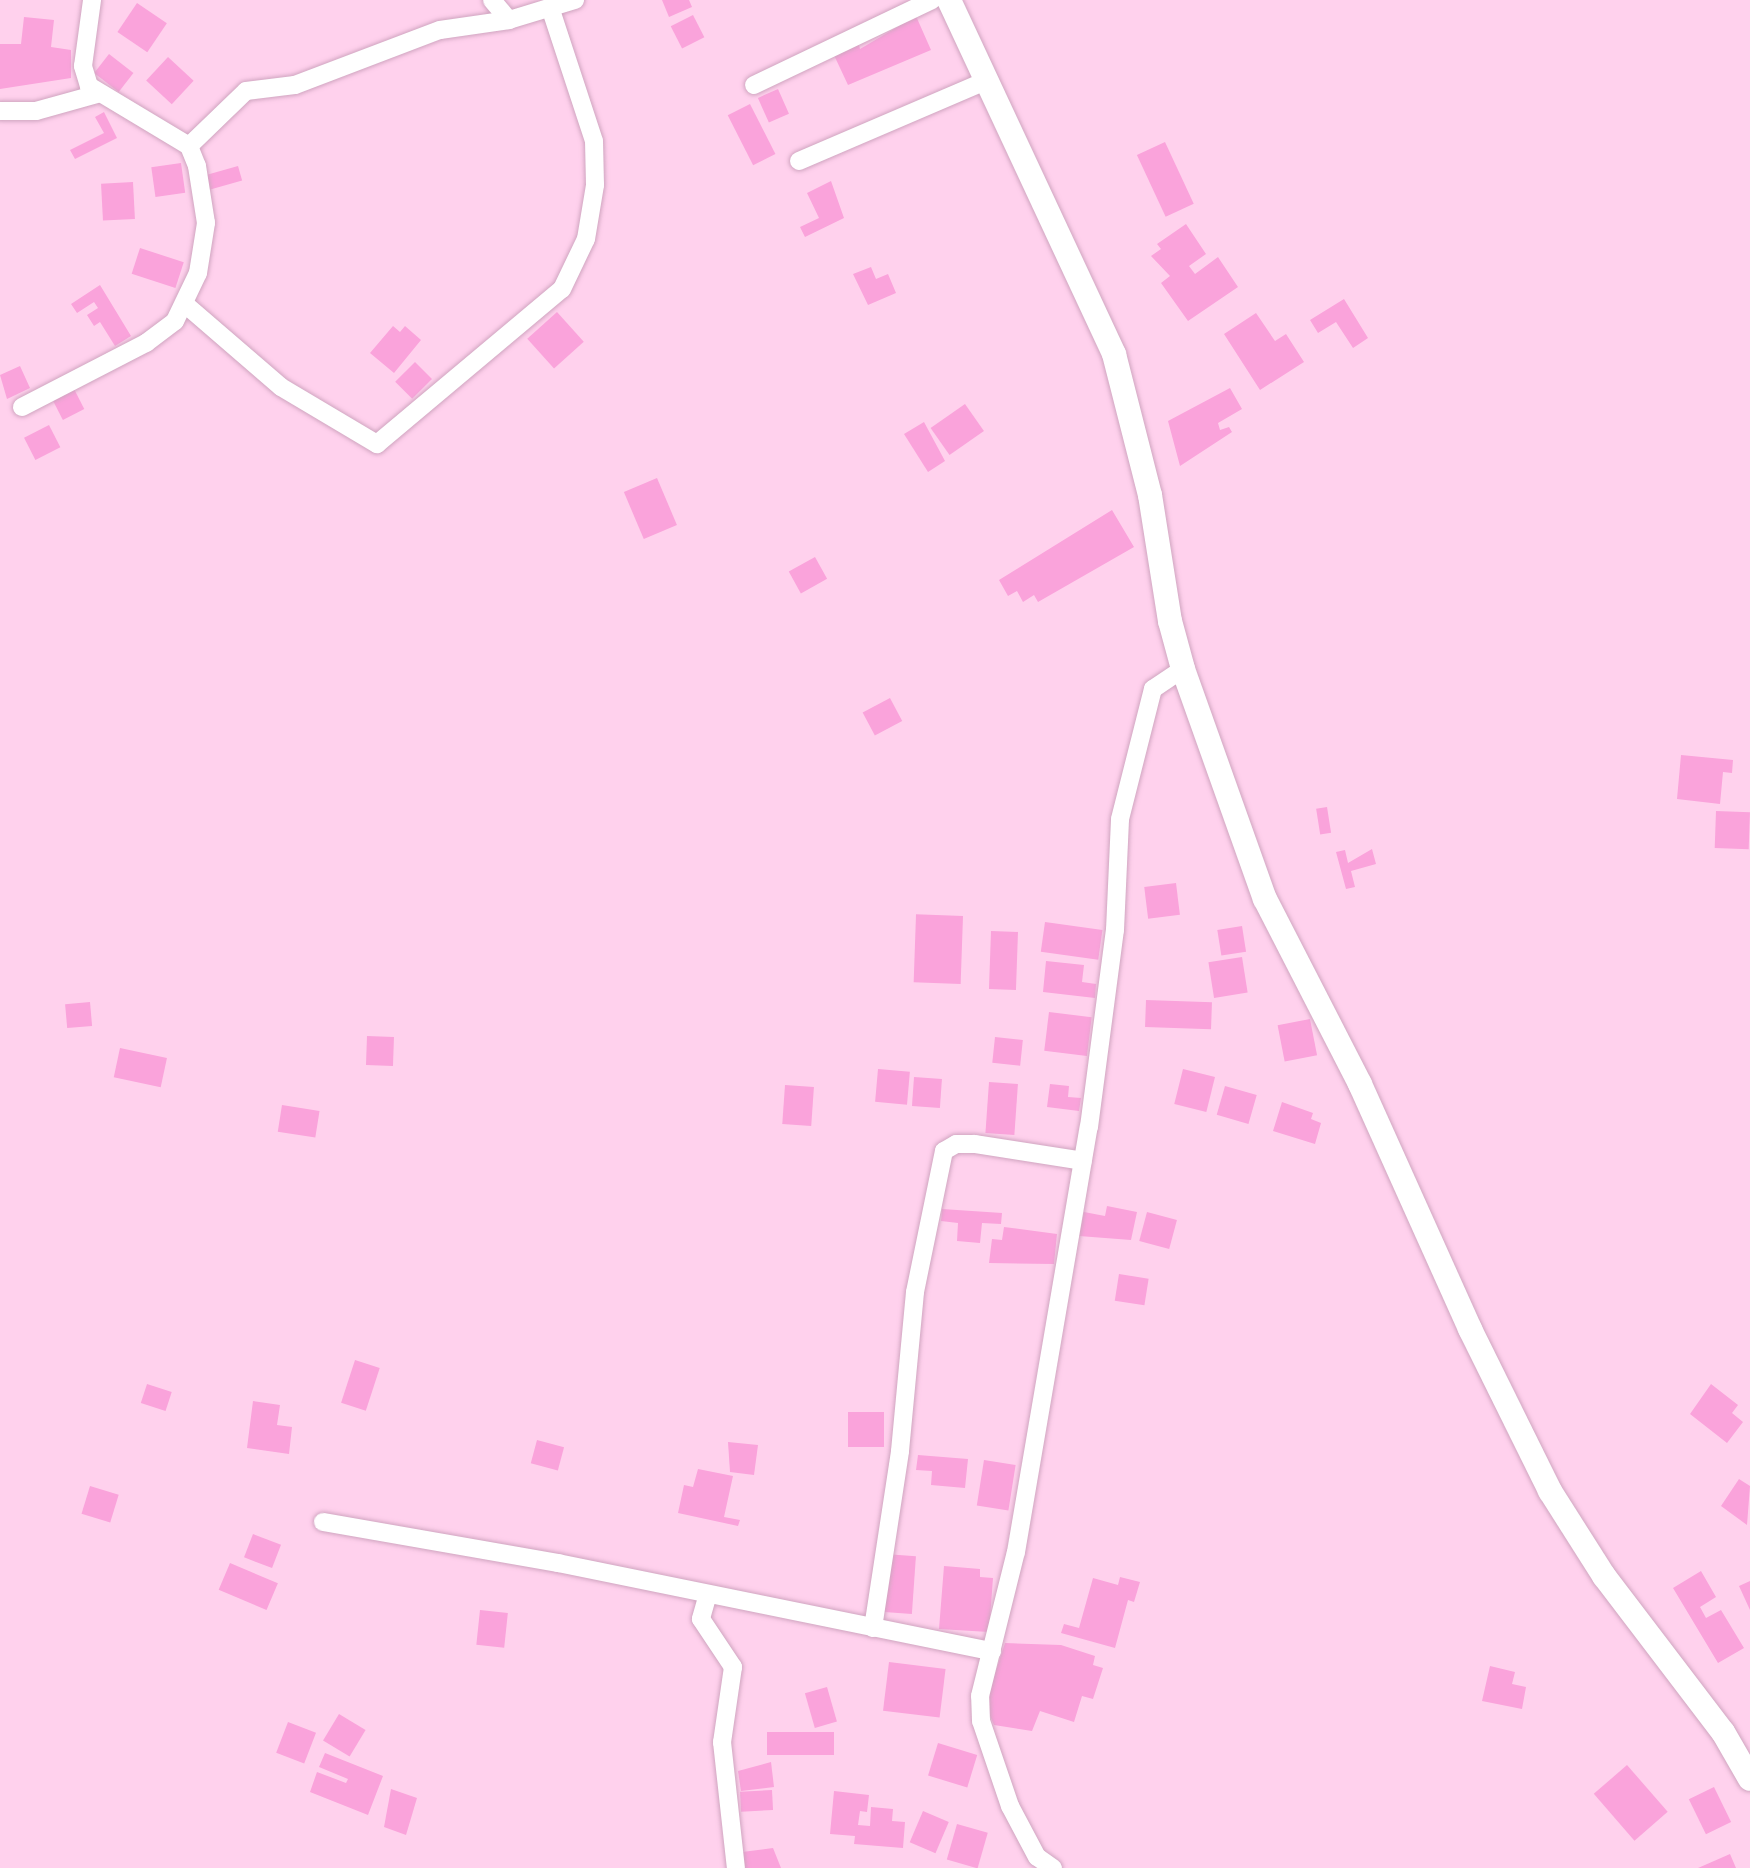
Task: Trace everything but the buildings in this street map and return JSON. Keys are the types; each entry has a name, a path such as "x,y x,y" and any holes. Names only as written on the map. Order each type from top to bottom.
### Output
{"street":[{"path":"22,407 146,343 186,305 198,273 206,223 197,166 189,146 97,94 84,78 92,0"},
{"path":"492,0 509,20"},
{"path":"189,146 246,91 295,85 458,25 509,20 551,10 575,0"},
{"path":"754,85 932,0"},
{"path":"949,0 1070,252 1127,392 1183,669 1229,811 1265,899 1360,1084 1550,1491 1604,1576 1723,1732 1750,1779"},
{"path":"186,305 281,387 377,444 562,289 586,239 595,185 594,141 551,10"},
{"path":"799,161 986,81"},
{"path":"0,111 36,111 97,94"},
{"path":"1053,1868 1037,1857 1010,1806 981,1721 980,1696 1016,1552 1083,1161 1115,930 1120,819 1153,689 1183,669"},
{"path":"873,1628 900,1451 915,1292 944,1151 956,1144 975,1144 1083,1161"},
{"path":"323,1522 992,1651"},
{"path":"708,1594 701,1619 733,1667 722,1742 736,1868"}]}
